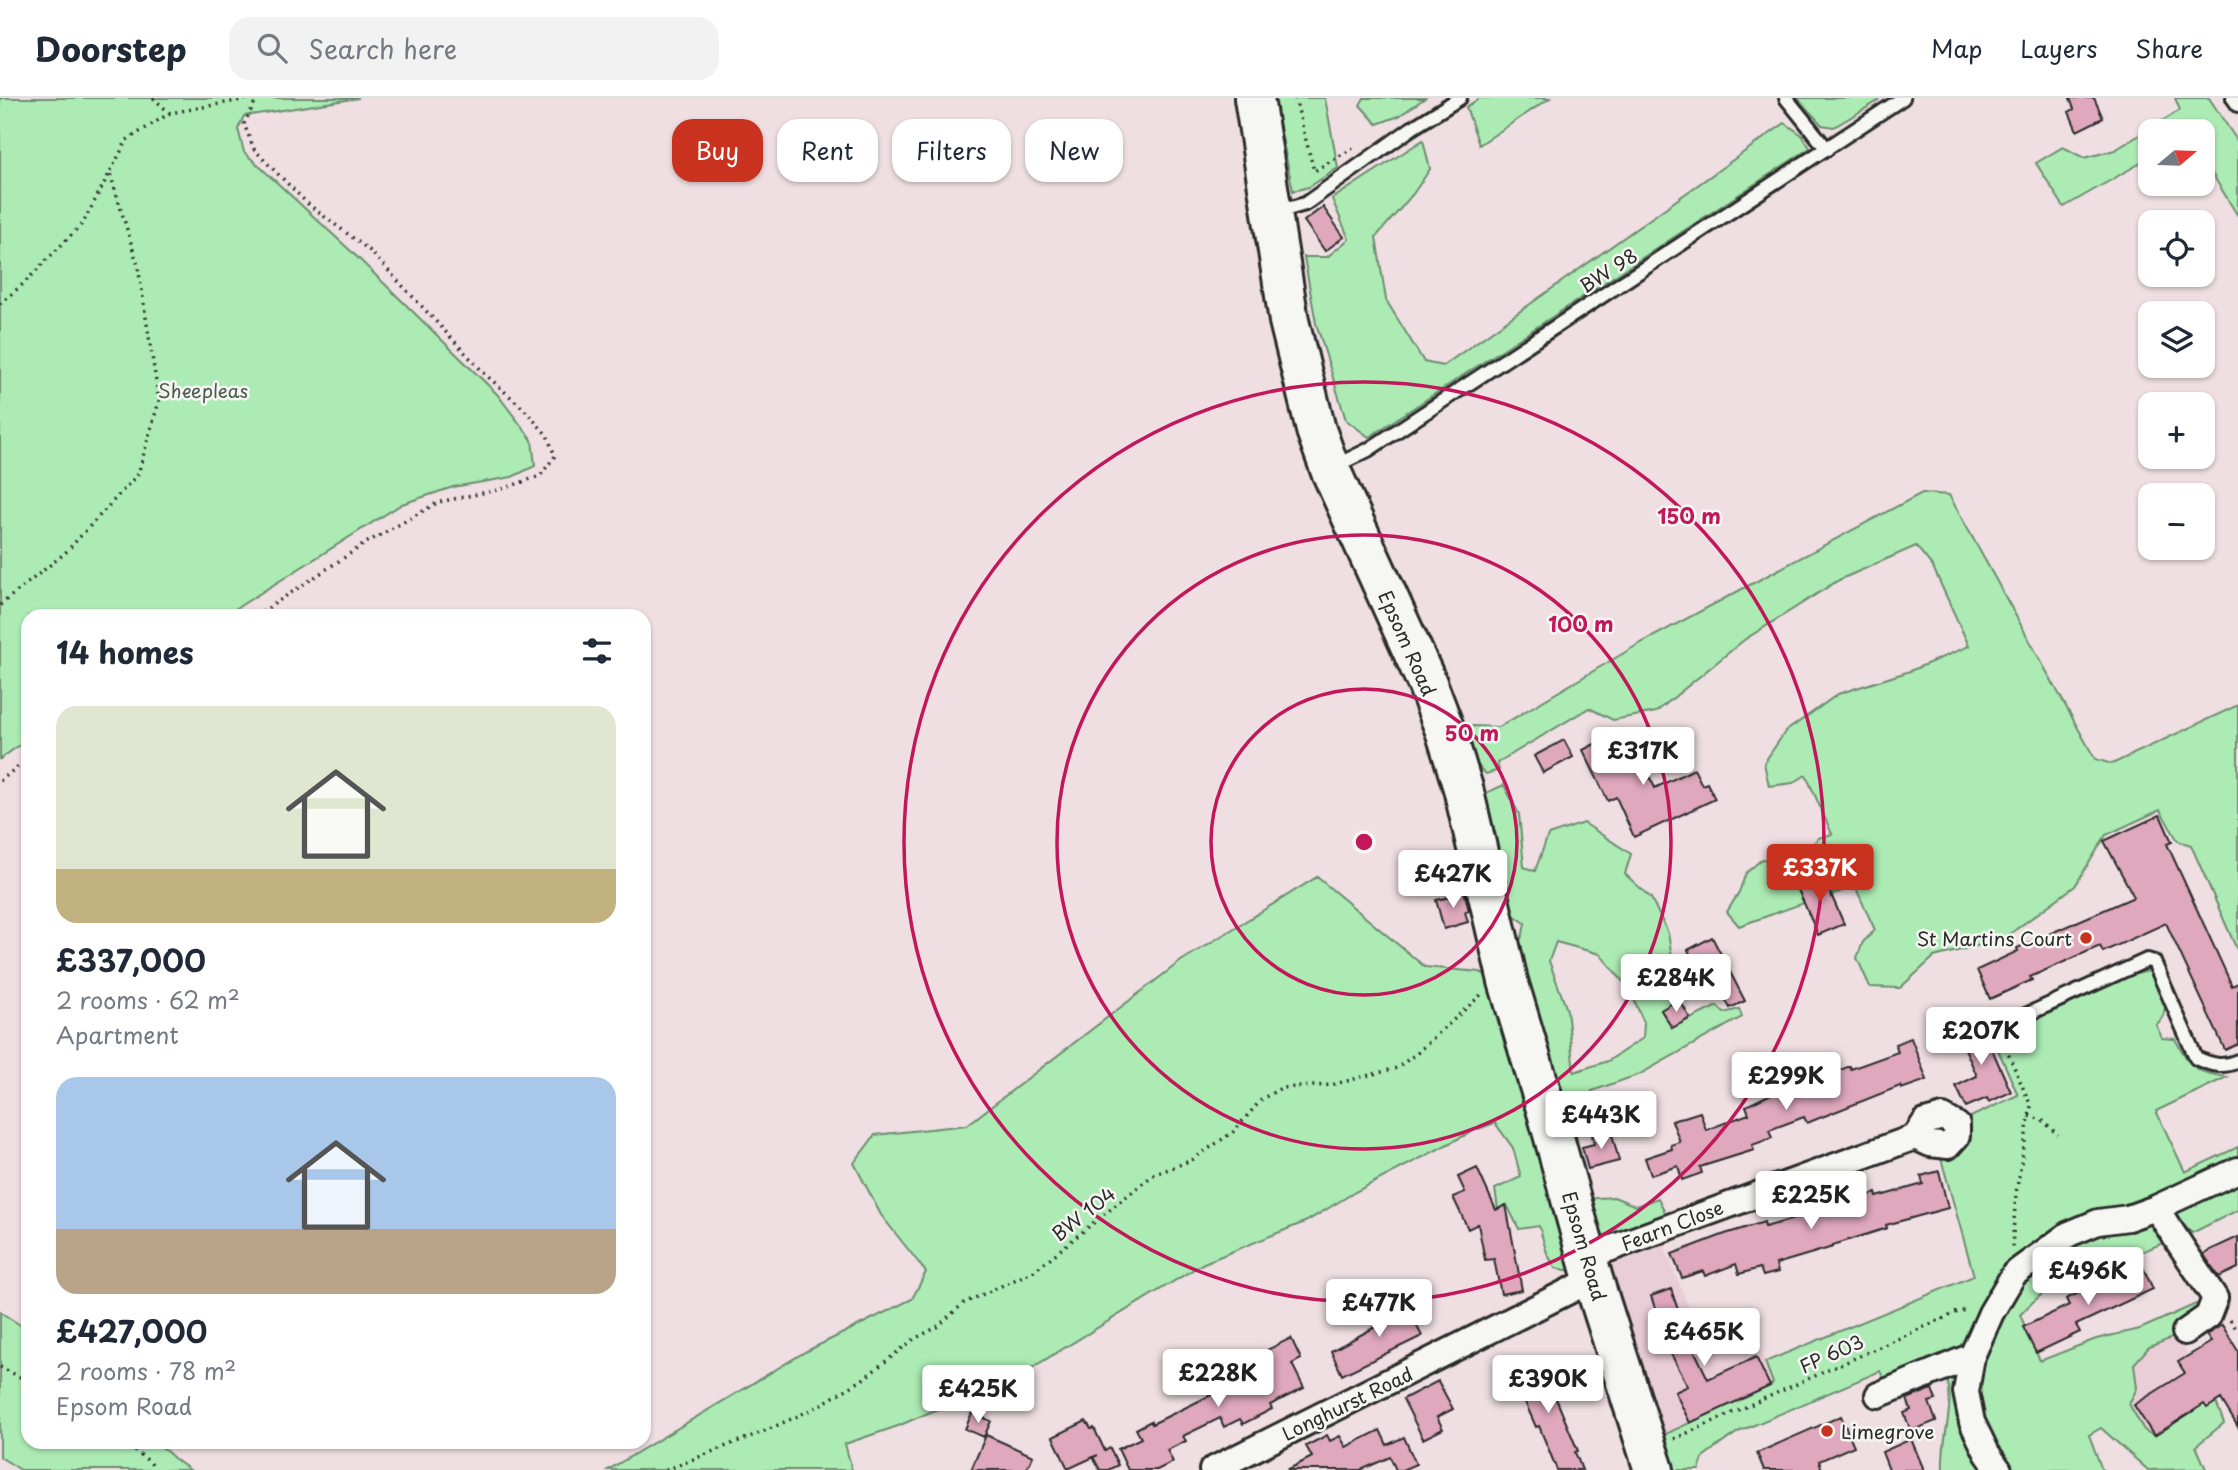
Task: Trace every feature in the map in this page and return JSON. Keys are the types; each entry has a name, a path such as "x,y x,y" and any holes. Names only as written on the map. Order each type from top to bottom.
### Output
{"main road":[{"name":"Epsom Road","path":"1254,98 1289,321 1316,430 1330,469 1447,733 1463,788 1508,981 1590,1268 1651,1460"}],"street":[{"name":"Fearn Close","path":"1590,1268 1914,1137"},
{"path":"1999,1470 1972,1422 1966,1392 1972,1356 1990,1312 2014,1274 2069,1234 2098,1222 2128,1218 2156,1208 2238,1170"},
{"path":"2156,1208 2215,1298 2208,1316 2185,1332"},
{"name":"Longhurst Road","path":"1212,1470 1590,1268"},
{"path":"1878,1395 1972,1356"}],"lane":[{"path":"1272,213 1305,204 1412,128 1460,98"},
{"path":"1786,98 1827,149"},
{"name":"BW 98","path":"1330,469 1368,450 1903,98"},
{"path":"2233,98 2238,106"},
{"path":"1997,1028 2147,960 2154,962 2196,1058 2210,1065 2228,1065 2238,1061"}],"path":[{"path":"153,98 170,113"},
{"path":"0,304 83,223 127,140 170,113 255,98"},
{"path":"255,98 244,124 254,149 309,205 378,259 486,375 531,417 547,435 555,456 540,476 502,489 439,502 366,542 267,609"},
{"path":"1295,98 1314,171 1362,142"},
{"path":"0,605 65,553 138,474 159,401 138,266 110,173"},
{"path":"0,781 21,764"},
{"name":"BW 104","path":"666,1470 813,1409 862,1380 914,1339 937,1327 964,1303 1034,1271 1153,1175 1192,1160 1233,1132 1262,1099 1282,1088 1331,1085 1397,1068 1418,1052 1477,996 1508,981"},
{"path":"1997,1028 2031,1106 2016,1193 2012,1252 2014,1274"},
{"path":"2029,1116 2042,1120 2058,1136"},
{"name":"FP 603","path":"1651,1460 1960,1311 1990,1312"},
{"path":"2228,1316 2238,1331"},
{"path":"0,1367 21,1378"},
{"path":"132,1449 150,1462 155,1470"}],"shaded area":[{"path":"1662,1240 1701,1339 1750,1321 1773,1384 1659,1437 1598,1262"},
{"path":"2177,1336 2189,1355 2178,1362 2204,1403 2154,1436 2144,1430 2129,1404 2137,1388 2134,1364 2149,1347"}],"green space":[{"name":"Sheepleas","path":"0,98 359,98 244,116 238,129 244,152 354,254 497,394 532,440 535,466 512,477 453,487 402,504 235,609 21,609 21,744 0,759"},
{"path":"1274,98 1325,98 1338,168 1309,187 1293,191"},
{"path":"1364,98 1425,98 1399,116 1377,124 1360,105"},
{"path":"1480,98 1550,98 1479,145 1466,107"},
{"path":"1797,98 1879,98 1834,127 1822,125"},
{"path":"2175,98 2209,98 2238,142 2238,216 2216,180 2216,119 2165,119 2180,110"},
{"path":"1785,123 1802,135 1810,148 1369,437 1346,420 1316,323 1304,257 1327,257 1349,239 1332,199 1423,140 1430,169 1413,194 1376,237 1386,300 1424,362 1443,366"},
{"path":"2138,136 2138,164 2064,207 2036,163 2063,147 2084,158 2115,150"},
{"path":"1922,493 1949,495 2095,759 2112,764 2238,705 2238,952 2191,845 2178,841 2160,810 2106,835 2075,886 2003,939 1934,957 1900,988 1870,987 1857,958 1863,942 1875,930 1855,886 1832,895 1822,874 1796,885 1804,903 1739,926 1727,912 1746,873 1762,859 1797,864 1818,838 1832,834 1806,775 1793,783 1769,786 1764,763 1785,732 1838,694 1910,671 1969,646 1933,567 1916,546 1839,580 1744,640 1656,712 1613,720 1589,708 1497,763 1499,770 1486,774 1477,764 1470,746 1472,726 1499,727 1639,644"},
{"path":"1504,785 1519,814 1524,867 1535,871 1548,835 1584,823 1631,854 1625,874 1651,898 1668,933 1679,999 1661,1010 1672,1028 1717,1006 1724,1013 1739,1009 1742,1017 1640,1074 1592,1091 1583,1109 1576,1136 1585,1176 1578,1177 1514,954 1525,923 1508,911 1482,802 1488,792","holes":["1556,942 1600,954 1630,990 1644,1023 1643,1038 1608,1061 1574,1072 1567,1010 1549,961"]},
{"path":"1317,877 1425,967 1480,972 1494,979 1572,1271 1555,1268 1547,1253 1539,1226 1519,1229 1507,1205 1498,1209 1495,1189 1521,1177 1513,1148 1495,1123 1475,1130 1355,1192 1307,1221 1204,1263 1028,1370 898,1426 845,1444 852,1470 608,1470 643,1449 651,1449 651,1444 805,1352 912,1299 926,1272 881,1215 854,1163 875,1135 967,1125 1181,961"},
{"path":"2149,971 2165,1005 2162,1018 2156,1025 2162,1038 2175,1039 2194,1067 2206,1073 2227,1077 2156,1111 2185,1172 2238,1147 2238,1210 2192,1233 2176,1218 2149,1200 1994,1289 1989,1289 1963,1348 1887,1386 1880,1371 1738,1432 1704,1456 1699,1470 1666,1470 1659,1437 1770,1386 1773,1383 1765,1362 1974,1276 1940,1155 1964,1120 2018,1095 1996,1045 2011,1040 2009,1030 2128,976"},
{"path":"1614,1197 1636,1206 1658,1198 1665,1212 1653,1227 1608,1243 1592,1232 1584,1199"},
{"path":"2152,1222 2163,1243 2142,1252 2126,1246 2097,1260 2043,1293 2020,1315 2040,1361 2096,1339 2140,1329 2196,1304 2202,1313 2177,1336 2149,1347 2134,1364 2137,1388 2129,1404 2144,1430 2154,1436 2204,1403 2216,1402 2224,1423 2196,1446 2206,1469 2148,1470 2101,1428 2089,1435 2102,1470 2013,1470 1990,1440 1980,1410 1979,1396 1987,1353 2014,1299 2019,1281 2091,1232"},
{"path":"0,1312 21,1326 21,1449 164,1449 190,1470 21,1470 0,1457"},
{"path":"1947,1376 1954,1377 1957,1382 1961,1424 1968,1443 1984,1470 1943,1470 1949,1412"}],"building":[{"path":"2070,98 2094,98 2103,118 2077,131 2069,112 2074,109"},
{"path":"1323,207 1344,237 1325,251 1304,221"},
{"path":"1618,732 1630,755 1637,751 1655,788 1694,769 1702,785 1707,783 1715,799 1634,837 1616,797 1608,801 1583,750"},
{"path":"1564,740 1573,757 1543,773 1534,756"},
{"name":"St Martins Court","path":"2160,815 2172,842 2167,844 2232,986 2238,983 2238,1044 2225,1050 2166,923 2103,952 2100,946 2030,977 2032,980 1990,999 1977,970 2018,951 2017,948 2134,897 2104,841"},
{"path":"1822,874 1844,924 1818,935 1796,885"},
{"path":"1464,890 1469,911 1465,912 1468,922 1444,929 1436,900"},
{"path":"1712,937 1745,1001 1730,1008 1723,995 1713,1000 1688,950"},
{"path":"1679,999 1690,1018 1672,1028 1661,1010"},
{"path":"1978,1018 2011,1092 1989,1102 1987,1098 1966,1107 1956,1086 1977,1076 1956,1028"},
{"path":"1911,1038 1927,1080 1901,1089 1900,1086 1807,1123 1804,1117 1769,1130 1772,1138 1752,1145 1754,1150 1700,1167 1702,1173 1682,1180 1678,1166 1651,1175 1645,1158 1672,1149 1671,1145 1680,1142 1672,1121 1700,1112 1706,1130 1749,1114 1746,1106 1769,1095 1802,1084 1803,1089 1836,1077 1835,1072 1850,1066 1851,1069 1898,1052 1895,1044"},
{"path":"1611,1130 1619,1161 1588,1169 1582,1147 1594,1144 1592,1135"},
{"path":"1477,1168 1496,1210 1506,1205 1522,1290 1501,1294 1494,1259 1485,1260 1478,1224 1468,1229 1453,1197 1465,1192 1458,1177"},
{"path":"1939,1171 1948,1208 1886,1225 1887,1228 1776,1264 1778,1272 1763,1276 1760,1268 1739,1274 1736,1264 1705,1276 1703,1271 1682,1278 1672,1254 1764,1222 1765,1227 1876,1193 1877,1197 1923,1184 1921,1176"},
{"path":"2238,1237 2238,1268 2219,1277 2204,1255"},
{"path":"2141,1263 2153,1289 2076,1325 2080,1332 2036,1353 2023,1327 2069,1305 2066,1299"},
{"path":"1671,1289 1685,1331 1708,1379 1756,1357 1770,1386 1690,1423 1675,1392 1688,1386 1669,1350 1651,1296"},
{"path":"1401,1296 1422,1336 1342,1375 1331,1351 1390,1319 1384,1305"},
{"path":"2222,1325 2238,1351 2238,1427 2221,1399 2207,1408 2204,1404 2154,1436 2134,1405 2185,1373 2178,1362 2211,1342 2206,1335"},
{"path":"1291,1338 1301,1359 1292,1364 1304,1388 1270,1405 1272,1409 1243,1424 1240,1419 1224,1427 1220,1418 1183,1436 1186,1441 1167,1450 1173,1462 1157,1470 1128,1470 1118,1449 1141,1438 1136,1429 1151,1421 1152,1424 1262,1370 1255,1356"},
{"path":"1545,1360 1552,1375 1547,1377 1578,1451 1575,1452 1582,1470 1557,1470 1539,1426 1536,1427 1513,1375"},
{"path":"1438,1381 1453,1409 1437,1417 1443,1429 1423,1439 1403,1399"},
{"path":"1932,1389 1936,1400 1929,1402 1936,1421 1911,1431 1904,1413 1911,1410 1907,1399"},
{"path":"972,1413 991,1421 984,1437 965,1429"},
{"name":"Limegrove","path":"1841,1416 1854,1446 1819,1461 1822,1470 1764,1470 1757,1453"},
{"path":"1086,1421 1091,1429 1094,1428 1105,1451 1110,1448 1118,1465 1108,1470 1100,1470 1093,1457 1068,1469 1053,1437"},
{"path":"1380,1430 1387,1445 1404,1437 1416,1464 1396,1470 1390,1457 1361,1470 1287,1470 1312,1457 1306,1446 1327,1435 1330,1441 1340,1436 1346,1447"},
{"path":"986,1435 1033,1456 1026,1470 971,1470"},
{"name":"Limegrove","path":"1911,1439 1924,1470 1889,1470 1882,1452"}],"place":[{"name":"St Martins Court","path":"2086,938"},
{"name":"Limegrove","path":"1827,1431"}]}
